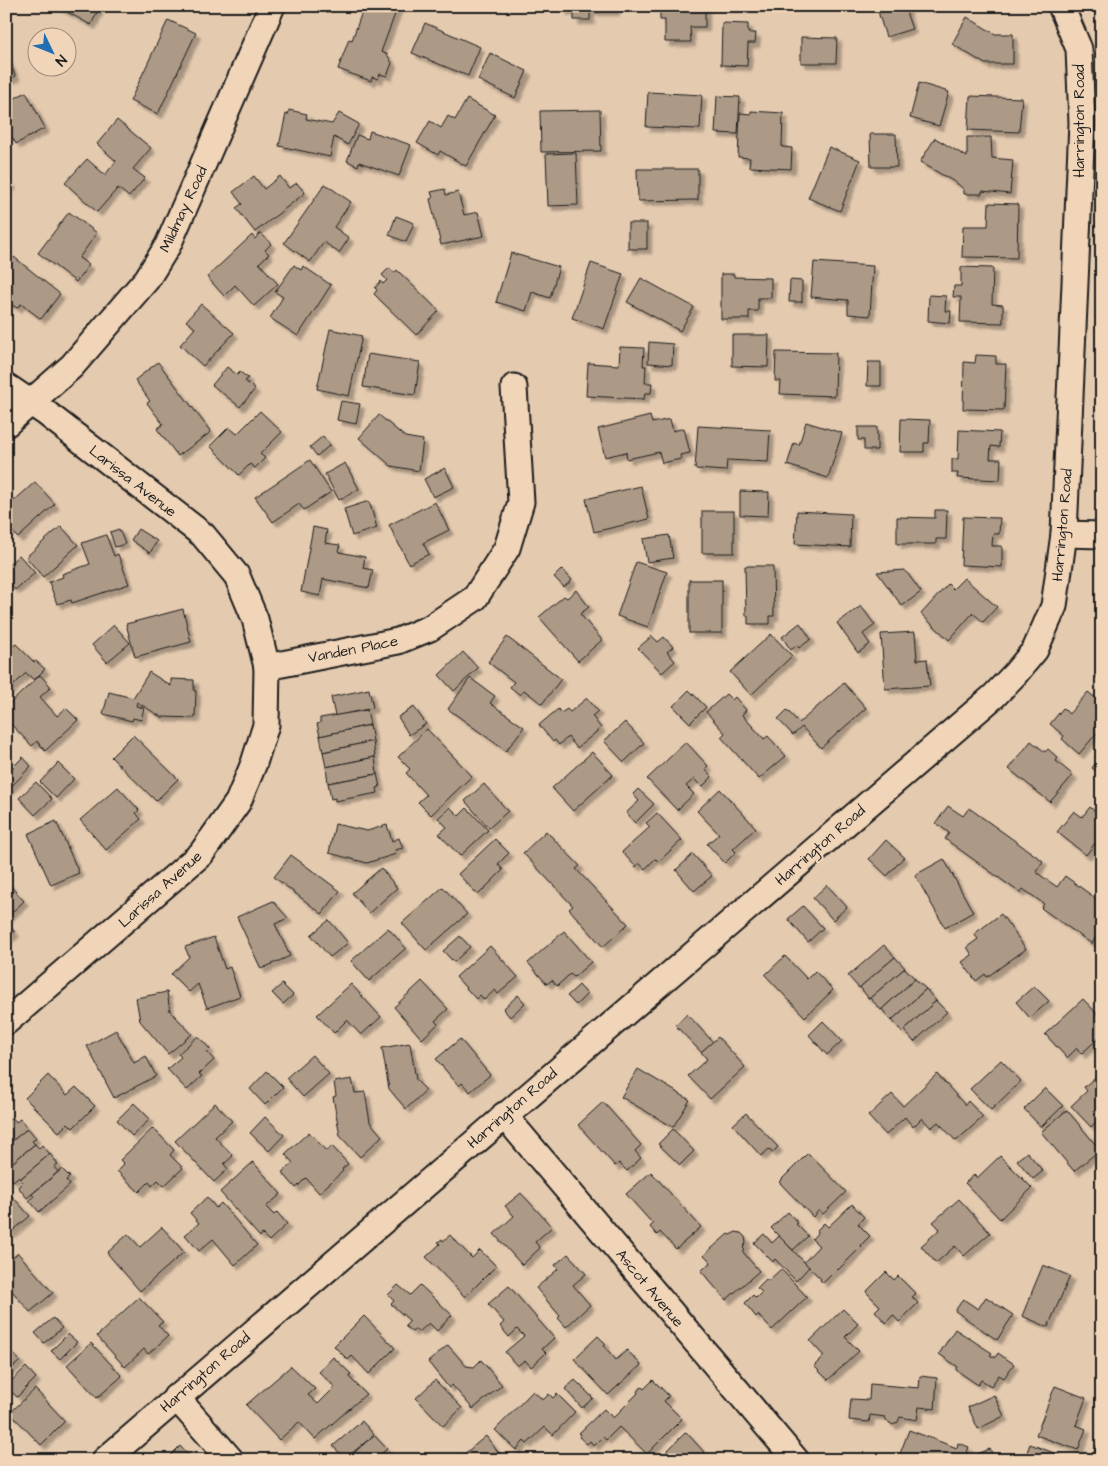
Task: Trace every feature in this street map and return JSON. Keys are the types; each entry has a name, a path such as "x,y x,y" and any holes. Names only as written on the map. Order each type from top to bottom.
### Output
{"street":[{"name":"Mildmay Road","path":"6,424 72,366 147,280 168,245 272,6"},
{"name":"Harrington Road","path":"105,1460 176,1397 987,702 1015,674 1034,650 1054,606 1064,534 1082,123 1079,49 1060,6"},
{"name":"Larissa Avenue","path":"6,386 31,403 203,535 237,576 255,618 268,667 266,725 254,763 238,802 201,854 6,1022"},
{"name":"Vanden Place","path":"268,667 398,641 430,628 475,598 507,548 521,502 514,387"},
{"path":"1064,534 1102,535"},
{"name":"Ascot Avenue","path":"504,1116 796,1460"},
{"path":"176,1397 231,1460"}],"building":[{"path":"56,6 100,6 91,25"},
{"path":"366,6 398,6 381,52 387,54 392,63 387,76 380,74 378,79 372,77 371,81 338,69 349,39 352,40"},
{"path":"563,6 615,6 615,11 590,11 590,20 574,20 574,11 563,11"},
{"path":"660,6 705,6 705,27 690,27 691,42 665,42 665,20 660,20"},
{"path":"768,6 768,7 721,7"},
{"path":"879,6 907,6 907,15 912,29 886,37 879,15"},
{"path":"967,17 995,34 1013,34 1013,64 985,64 952,44"},
{"path":"168,20 196,33 158,114 130,101"},
{"path":"425,23 480,47 468,76 412,53"},
{"path":"722,23 748,24 748,33 756,33 755,43 748,43 747,66 721,65"},
{"path":"801,37 837,38 836,63 801,63"},
{"path":"490,53 527,71 515,98 478,80"},
{"path":"6,57 16,76 6,81"},
{"path":"919,83 949,92 939,126 910,118"},
{"path":"26,92 45,128 16,144 6,126 6,103"},
{"path":"648,92 702,95 700,129 646,127"},
{"path":"717,96 740,97 738,134 715,133"},
{"path":"970,96 1022,98 1019,132 968,130"},
{"path":"467,99 495,115 466,166 440,151 438,155 417,143 430,121 441,128 448,116 455,120"},
{"path":"289,110 307,114 306,119 332,124 339,113 359,124 348,145 334,137 330,157 279,146 286,114 288,115"},
{"path":"600,110 601,151 541,152 540,111"},
{"path":"751,111 783,113 782,147 792,148 791,169 749,167 750,158 738,157 740,113 751,114"},
{"path":"117,120 151,148 133,169 145,178 129,197 118,188 97,212 65,183 87,159 105,175 116,161 97,144"},
{"path":"370,131 411,145 399,176 359,162 358,166 347,161 357,135 368,139"},
{"path":"870,134 896,134 897,167 871,167"},
{"path":"967,137 991,137 992,158 1013,160 1010,194 982,191 982,194 964,194 964,190 958,184 920,162 935,138 967,157"},
{"path":"829,147 860,160 840,211 808,198"},
{"path":"576,153 578,205 548,206 546,154"},
{"path":"637,169 698,169 698,200 638,201"},
{"path":"254,176 264,189 280,176 289,188 297,183 305,193 255,232 236,208 242,204 233,192"},
{"path":"6,179 12,184 6,191"},
{"path":"325,184 351,202 334,227 349,238 339,253 324,242 310,262 284,243"},
{"path":"445,189 446,195 458,192 464,215 478,212 484,236 441,245 430,199 433,198 431,192"},
{"path":"989,203 1018,204 1017,258 962,257 963,226 988,226"},
{"path":"69,212 97,233 79,258 89,265 76,282 38,253"},
{"path":"396,216 414,223 406,242 389,235"},
{"path":"628,223 647,223 647,249 628,249"},
{"path":"261,233 271,244 265,250 269,254 259,263 278,284 254,306 235,285 224,296 207,277 252,235 255,239"},
{"path":"511,253 559,267 550,298 532,292 526,311 496,302"},
{"path":"14,257 60,294 41,319 21,304 17,308 9,303 6,305 6,266"},
{"path":"814,262 873,266 870,316 848,314 848,300 811,297"},
{"path":"591,263 623,274 604,329 572,318"},
{"path":"294,265 301,270 303,266 331,285 298,336 270,318 283,297 275,292"},
{"path":"961,267 993,268 992,304 1003,305 1003,323 960,322 961,297 953,297 954,286 961,286"},
{"path":"389,268 395,273 397,270 439,311 416,335 374,294 377,290 375,288 381,281 383,284 387,280 382,275"},
{"path":"721,274 734,274 734,277 771,278 771,298 758,298 758,311 749,311 749,319 721,319"},
{"path":"641,278 694,307 680,331 627,302"},
{"path":"790,280 802,281 802,302 789,302"},
{"path":"929,295 946,296 945,311 951,311 950,323 928,321"},
{"path":"201,304 234,333 203,366 180,345 195,328 186,321"},
{"path":"330,329 362,336 349,396 317,389"},
{"path":"732,335 769,335 768,367 732,366"},
{"path":"649,342 673,344 672,365 648,363"},
{"path":"620,347 644,348 643,366 646,366 645,383 652,383 651,393 645,393 644,399 586,396 588,363 619,365"},
{"path":"776,352 836,353 835,396 780,394 781,381 775,381"},
{"path":"368,354 420,362 415,395 363,387"},
{"path":"976,355 996,356 996,364 1006,364 1004,410 963,409 964,362 975,363"},
{"path":"158,362 211,432 178,456 157,429 163,424 147,403 150,401 135,380"},
{"path":"868,362 881,362 881,386 867,386"},
{"path":"227,367 237,375 240,372 248,378 245,381 255,389 240,407 212,385"},
{"path":"341,401 360,404 356,424 337,420"},
{"path":"260,411 282,432 260,454 265,458 255,468 250,464 239,475 210,446 229,427 237,434"},
{"path":"379,415 405,437 423,440 419,471 391,466 359,438"},
{"path":"650,416 652,423 670,419 673,431 684,428 690,453 680,455 681,459 662,463 659,452 627,459 626,452 605,457 598,429"},
{"path":"901,419 930,420 929,443 924,443 924,452 900,452"},
{"path":"806,422 842,433 828,478 787,465 794,443 799,445"},
{"path":"698,426 770,430 768,462 727,460 726,471 695,469"},
{"path":"858,427 877,427 877,450 864,450 864,440 858,440"},
{"path":"959,430 1000,432 999,447 991,446 990,459 1001,459 1000,480 957,478 958,473 952,473 952,459 958,459"},
{"path":"323,436 330,445 317,456 310,447"},
{"path":"310,460 331,492 304,510 299,504 273,522 255,497"},
{"path":"345,463 359,489 339,500 325,474"},
{"path":"445,468 454,487 433,497 424,479"},
{"path":"35,482 55,504 18,538 6,525 6,508"},
{"path":"641,486 649,519 594,532 586,499"},
{"path":"740,491 769,492 768,516 740,515"},
{"path":"369,501 377,528 352,536 344,509"},
{"path":"435,502 449,530 423,543 429,554 409,564 389,525"},
{"path":"935,510 947,510 946,539 936,539 936,544 897,544 897,517 935,518"},
{"path":"702,511 734,511 734,553 702,553"},
{"path":"797,511 851,514 850,547 795,544"},
{"path":"963,517 1000,518 999,534 993,534 992,546 1002,546 1002,567 961,565"},
{"path":"61,526 78,545 43,577 26,557"},
{"path":"313,527 327,530 325,543 340,545 339,552 365,557 363,568 373,570 369,588 323,579 320,596 301,592"},
{"path":"119,529 125,544 115,547 110,532"},
{"path":"138,529 157,541 150,553 131,540"},
{"path":"106,535 114,556 118,554 129,584 72,603 71,600 57,604 49,582 63,577 62,574 90,564 82,543"},
{"path":"669,535 673,558 647,562 643,539"},
{"path":"19,555 35,573 15,590 6,580 6,567"},
{"path":"636,562 667,572 648,627 617,616"},
{"path":"745,566 773,566 774,616 770,616 770,624 748,624 748,616 746,616"},
{"path":"562,569 572,580 564,587 554,577"},
{"path":"905,570 921,592 902,606 877,572"},
{"path":"964,578 997,607 983,622 973,613 949,640 921,614 948,584 953,589"},
{"path":"689,580 722,580 722,633 689,633"},
{"path":"576,590 589,607 580,614 602,640 578,661 539,617 564,596 567,598"},
{"path":"861,606 875,625 863,634 870,644 858,653 837,623"},
{"path":"183,609 191,642 135,657 126,624"},
{"path":"800,623 811,639 799,648 797,645 791,650 782,637"},
{"path":"114,625 130,643 107,662 92,645"},
{"path":"915,632 917,660 927,659 930,686 885,689 881,634"},
{"path":"771,634 792,656 751,695 730,672"},
{"path":"652,636 658,642 664,637 673,647 667,652 675,661 662,673 638,648"},
{"path":"507,637 561,679 542,704 524,690 520,695 510,687 514,682 488,662"},
{"path":"6,639 13,646 16,644 34,662 36,661 45,669 34,680 26,673 6,693"},
{"path":"463,652 478,668 454,691 439,675"},
{"path":"1102,669 1102,682 1096,677"},
{"path":"149,672 171,686 171,679 194,680 194,691 196,691 195,718 161,717 137,702 136,706 144,708 141,720 133,718 132,721 103,714 109,692 133,698"},
{"path":"40,675 51,687 40,697 57,716 66,708 78,720 45,751 37,741 32,746 6,719 6,707"},
{"path":"470,678 495,696 490,703 524,727 506,751 448,709"},
{"path":"844,683 866,708 821,748 802,727 793,735 778,719 787,710 799,723"},
{"path":"369,689 373,708 335,716 331,697"},
{"path":"689,690 706,707 690,723 673,706"},
{"path":"1088,692 1102,703 1102,727 1079,754 1062,739 1064,736 1050,724 1063,708 1069,714"},
{"path":"726,694 732,700 735,697 746,710 742,715 764,739 768,736 786,756 759,779 721,737 725,733 706,712"},
{"path":"587,698 598,711 592,716 601,728 577,748 568,737 559,745 555,740 553,742 539,725 558,709 561,713 567,709 570,712"},
{"path":"414,707 426,724 409,735 398,717"},
{"path":"367,710 370,725 320,736 317,724 320,723 320,718"},
{"path":"625,722 644,743 624,762 604,741"},
{"path":"370,725 373,741 323,752 320,736"},
{"path":"427,729 472,776 431,815 418,802 426,795 406,773 410,769 398,757"},
{"path":"133,735 178,779 156,801 111,757"},
{"path":"373,741 375,757 326,767 323,752"},
{"path":"1031,741 1045,752 1048,749 1058,758 1056,761 1073,775 1050,802 1009,769"},
{"path":"686,742 708,766 705,769 712,777 702,787 694,779 686,786 694,794 677,810 647,779"},
{"path":"592,752 613,775 573,811 552,788"},
{"path":"1102,755 1102,776 1092,768"},
{"path":"23,757 31,766 8,790 6,788 6,774"},
{"path":"375,757 377,774 328,783 326,767"},
{"path":"58,763 74,779 56,798 40,782"},
{"path":"377,774 380,787 377,788 378,793 335,801 335,798 331,799 328,783"},
{"path":"36,782 52,799 35,815 19,798"},
{"path":"484,784 508,811 489,828 465,801"},
{"path":"118,787 139,810 136,813 141,819 106,850 80,820"},
{"path":"638,789 654,804 635,823 626,813 639,801 633,794"},
{"path":"720,789 756,828 733,849 736,852 725,863 707,844 719,834 697,811"},
{"path":"948,806 963,816 969,808 1043,861 1036,872 1057,887 1065,876 1102,903 1102,943 1095,938 1092,944 1041,908 1044,904 1023,889 1020,893 945,839 949,833 936,823"},
{"path":"450,807 459,816 467,808 488,830 460,856 439,834 447,827 438,818"},
{"path":"1090,807 1102,817 1102,834 1086,855 1057,832 1074,811 1082,817"},
{"path":"657,813 682,840 659,861 655,859 645,869 639,863 636,867 622,852 650,827 646,823"},
{"path":"56,821 79,873 51,885 28,834"},
{"path":"335,824 367,831 387,825 392,841 399,838 403,848 395,850 396,854 367,863 329,853"},
{"path":"546,831 580,866 576,869 628,924 603,947 569,909 573,906 523,853"},
{"path":"495,839 509,853 498,864 503,870 478,895 458,874"},
{"path":"886,840 904,857 887,876 869,859"},
{"path":"693,854 712,876 694,891 676,870"},
{"path":"291,855 340,891 322,914 274,877"},
{"path":"944,859 973,912 945,928 915,875"},
{"path":"381,868 397,888 369,913 352,893"},
{"path":"6,881 24,901 6,918"},
{"path":"827,885 847,907 833,920 813,898"},
{"path":"443,887 467,914 426,950 402,923"},
{"path":"273,901 288,918 275,924 290,956 261,969 237,917"},
{"path":"803,906 823,928 808,942 788,919"},
{"path":"1001,914 1026,949 987,977 985,974 976,981 962,962 972,955 967,947 978,939 974,934"},
{"path":"329,920 348,943 330,957 311,935"},
{"path":"6,923 15,932 6,940"},
{"path":"388,928 406,948 369,981 351,961"},
{"path":"564,931 591,962 574,977 570,974 557,986 552,980 547,984 528,963"},
{"path":"460,936 470,947 454,962 443,951"},
{"path":"214,937 225,969 230,967 240,996 207,1008 198,984 189,992 171,974 189,957 185,947"},
{"path":"884,945 895,957 859,988 848,976"},
{"path":"490,946 518,977 498,994 495,990 484,1000 480,995 476,999 456,977"},
{"path":"785,956 807,979 815,971 833,990 805,1017 765,975"},
{"path":"895,957 905,968 869,999 860,987"},
{"path":"905,968 915,979 881,1010 870,998"},
{"path":"915,979 926,989 891,1021 882,1009"},
{"path":"422,981 448,1009 435,1021 438,1024 422,1039 394,1007"},
{"path":"282,984 293,995 283,1004 272,993"},
{"path":"351,984 381,1017 361,1035 347,1020 334,1033 317,1015"},
{"path":"579,985 587,994 576,1005 567,996"},
{"path":"1034,986 1049,1001 1030,1018 1016,1002"},
{"path":"926,989 936,1001 902,1032 892,1020"},
{"path":"167,992 170,1011 192,1034 168,1054 140,1021 136,998"},
{"path":"518,995 525,1003 510,1017 503,1009"},
{"path":"1083,999 1102,1019 1102,1035 1081,1054 1077,1048 1067,1058 1045,1034"},
{"path":"936,1001 947,1012 914,1042 904,1030"},
{"path":"687,1014 713,1042 701,1052 675,1025"},
{"path":"823,1021 842,1041 827,1055 809,1035"},
{"path":"116,1030 134,1063 146,1056 156,1076 114,1098 87,1046"},
{"path":"198,1036 210,1049 207,1052 214,1060 199,1074 202,1076 187,1090 167,1069 181,1057 178,1054"},
{"path":"718,1037 745,1067 710,1099 688,1076 707,1059 701,1052"},
{"path":"460,1039 490,1075 470,1092 462,1083 459,1086 436,1059"},
{"path":"410,1043 416,1080 426,1090 406,1109 389,1089 382,1048"},
{"path":"312,1055 329,1074 303,1097 286,1078"},
{"path":"1001,1060 1021,1081 991,1110 970,1089"},
{"path":"638,1069 690,1100 673,1127 621,1097"},
{"path":"267,1071 283,1087 265,1105 250,1089"},
{"path":"1101,1072 1102,1122 1099,1119 1091,1127 1071,1106 1087,1091 1084,1087"},
{"path":"937,1074 965,1105 968,1101 983,1117 956,1141 938,1122 931,1128 922,1118 913,1127 905,1117 886,1135 868,1116 892,1094 903,1106"},
{"path":"48,1075 67,1095 76,1087 95,1106 73,1128 68,1123 59,1132 25,1098"},
{"path":"352,1079 355,1093 365,1092 370,1122 382,1136 360,1157 340,1136 333,1097 336,1096 334,1082"},
{"path":"1045,1088 1063,1106 1041,1127 1024,1109"},
{"path":"603,1102 641,1145 635,1151 641,1158 627,1171 619,1163 615,1166 578,1125"},
{"path":"134,1103 150,1119 132,1136 117,1120"},
{"path":"215,1103 232,1121 215,1137 233,1156 224,1164 228,1169 214,1182 175,1141"},
{"path":"1067,1110 1100,1150 1074,1171 1041,1132"},
{"path":"746,1113 778,1147 772,1153 769,1149 761,1156 733,1125"},
{"path":"12,1117 16,1122 20,1119 28,1128 6,1146 6,1122"},
{"path":"265,1117 284,1135 269,1151 250,1133"},
{"path":"28,1128 36,1138 32,1141 35,1144 6,1168 6,1146"},
{"path":"153,1128 174,1150 170,1155 183,1168 164,1186 158,1180 152,1186 149,1182 139,1192 117,1171 124,1164 120,1160"},
{"path":"673,1129 694,1151 680,1165 658,1144"},
{"path":"309,1132 326,1151 332,1146 348,1164 319,1193 306,1178 296,1188 282,1172 293,1163 285,1154"},
{"path":"35,1144 39,1148 42,1145 50,1154 20,1179 18,1177 13,1181 6,1173 6,1168"},
{"path":"1027,1152 1043,1171 1033,1179 1017,1160"},
{"path":"808,1153 846,1192 823,1214 819,1210 813,1217 779,1182"},
{"path":"50,1154 58,1164 54,1167 58,1172 27,1198 18,1187 23,1182 20,1179"},
{"path":"1000,1156 1032,1188 1000,1219 965,1183 974,1175 977,1178"},
{"path":"253,1162 281,1194 266,1207 274,1215 277,1212 287,1224 269,1241 262,1234 260,1237 220,1192"},
{"path":"62,1169 70,1177 66,1180 70,1185 39,1212 29,1200 34,1197 32,1194"},
{"path":"651,1172 701,1227 676,1249 660,1232 657,1235 650,1227 653,1224 626,1194"},
{"path":"521,1193 552,1227 535,1242 540,1248 522,1265 494,1234 514,1216 505,1206"},
{"path":"13,1197 30,1216 10,1233 6,1228 6,1203"},
{"path":"207,1197 216,1208 221,1203 257,1245 235,1265 213,1239 199,1251 185,1235 199,1223 190,1213"},
{"path":"959,1199 990,1233 964,1256 955,1246 936,1263 921,1246 940,1229 933,1222"},
{"path":"852,1204 864,1217 858,1224 870,1236 823,1283 804,1262 819,1246 812,1239 824,1223 828,1227"},
{"path":"788,1212 798,1223 796,1224 808,1236 793,1250 771,1228"},
{"path":"162,1227 184,1252 140,1291 107,1253 128,1234 140,1247"},
{"path":"741,1233 745,1237 746,1243 743,1252 759,1271 726,1300 701,1271 711,1262 704,1255 728,1234"},
{"path":"764,1234 772,1243 779,1236 809,1267 796,1281 775,1259 773,1262 754,1243"},
{"path":"450,1235 472,1258 480,1250 496,1266 465,1297 426,1257 440,1244 438,1242 442,1239 443,1241"},
{"path":"18,1253 53,1293 30,1312 6,1284 6,1263"},
{"path":"568,1254 586,1274 573,1285 590,1305 566,1327 558,1318 560,1316 536,1288 558,1269 555,1265"},
{"path":"1043,1265 1070,1276 1048,1327 1022,1316"},
{"path":"781,1269 807,1297 772,1330 758,1315 756,1317 745,1303 753,1295 756,1298 762,1292 757,1288"},
{"path":"886,1272 894,1280 898,1276 916,1294 912,1297 918,1303 899,1322 893,1315 886,1323 875,1311 880,1306 866,1292"},
{"path":"398,1285 410,1295 420,1285 452,1315 437,1331 429,1323 419,1332 416,1329 412,1332 405,1326 410,1321 391,1304 394,1301 388,1295"},
{"path":"509,1286 554,1338 542,1349 546,1353 531,1367 525,1360 517,1366 505,1352 524,1336 517,1329 509,1337 500,1326 504,1322 488,1304"},
{"path":"139,1297 163,1322 158,1325 168,1336 148,1354 144,1349 125,1367 97,1336"},
{"path":"986,1297 1013,1315 997,1340 955,1311 963,1299 978,1309"},
{"path":"843,1309 858,1324 845,1337 859,1351 828,1380 814,1366 824,1356 810,1341"},
{"path":"364,1316 395,1348 369,1374 352,1356 348,1360 334,1346"},
{"path":"53,1318 62,1328 44,1343 35,1333"},
{"path":"955,1329 992,1353 990,1355 995,1358 998,1353 1014,1364 1004,1378 999,1375 991,1386 981,1380 978,1385 956,1370 958,1367 939,1354"},
{"path":"68,1334 77,1342 60,1359 51,1351"},
{"path":"598,1336 606,1344 604,1346 616,1360 627,1350 641,1365 608,1395 574,1359"},
{"path":"91,1343 122,1376 97,1398 67,1365"},
{"path":"448,1345 466,1366 474,1367 481,1360 502,1385 473,1409 452,1385 449,1388 428,1362"},
{"path":"12,1352 20,1361 6,1373 6,1357"},
{"path":"333,1357 351,1374 349,1377 366,1394 315,1439 299,1422 279,1440 246,1405 291,1366 315,1389 308,1395 318,1404 335,1387 319,1372"},
{"path":"26,1367 36,1378 17,1397 6,1386"},
{"path":"920,1376 937,1378 935,1409 919,1407 917,1420 900,1417 898,1422 893,1425 885,1417 870,1415 869,1422 849,1420 851,1399 869,1400 870,1384 919,1388"},
{"path":"435,1380 462,1408 443,1426 416,1398"},
{"path":"575,1380 593,1398 582,1408 565,1389"},
{"path":"653,1380 669,1396 664,1401 682,1419 647,1454 619,1427 606,1440 603,1437 594,1446 590,1441 587,1444 579,1437 581,1434 579,1433 604,1409 613,1418 638,1393 637,1391 642,1387 644,1389"},
{"path":"1055,1386 1086,1398 1076,1425 1086,1429 1078,1450 1036,1435"},
{"path":"35,1389 65,1421 41,1445 10,1413"},
{"path":"533,1391 543,1400 549,1394 553,1398 557,1394 575,1412 553,1435 545,1427 527,1444 524,1441 516,1450 495,1430"},
{"path":"994,1395 1004,1416 978,1429 968,1407"},
{"path":"362,1421 374,1435 345,1459 333,1446"},
{"path":"909,1430 957,1448 958,1443 969,1447 964,1460 898,1459"},
{"path":"686,1432 705,1453 698,1460 658,1460"},
{"path":"1102,1432 1102,1460 1094,1460 1092,1459"},
{"path":"374,1435 387,1449 373,1460 346,1460"},
{"path":"486,1436 504,1460 457,1460"},
{"path":"1030,1444 1073,1460 1024,1460"},
{"path":"180,1446 193,1460 166,1460"},
{"path":"990,1449 995,1460 973,1460 972,1456"},
{"path":"391,1454 396,1460 384,1460"}]}
